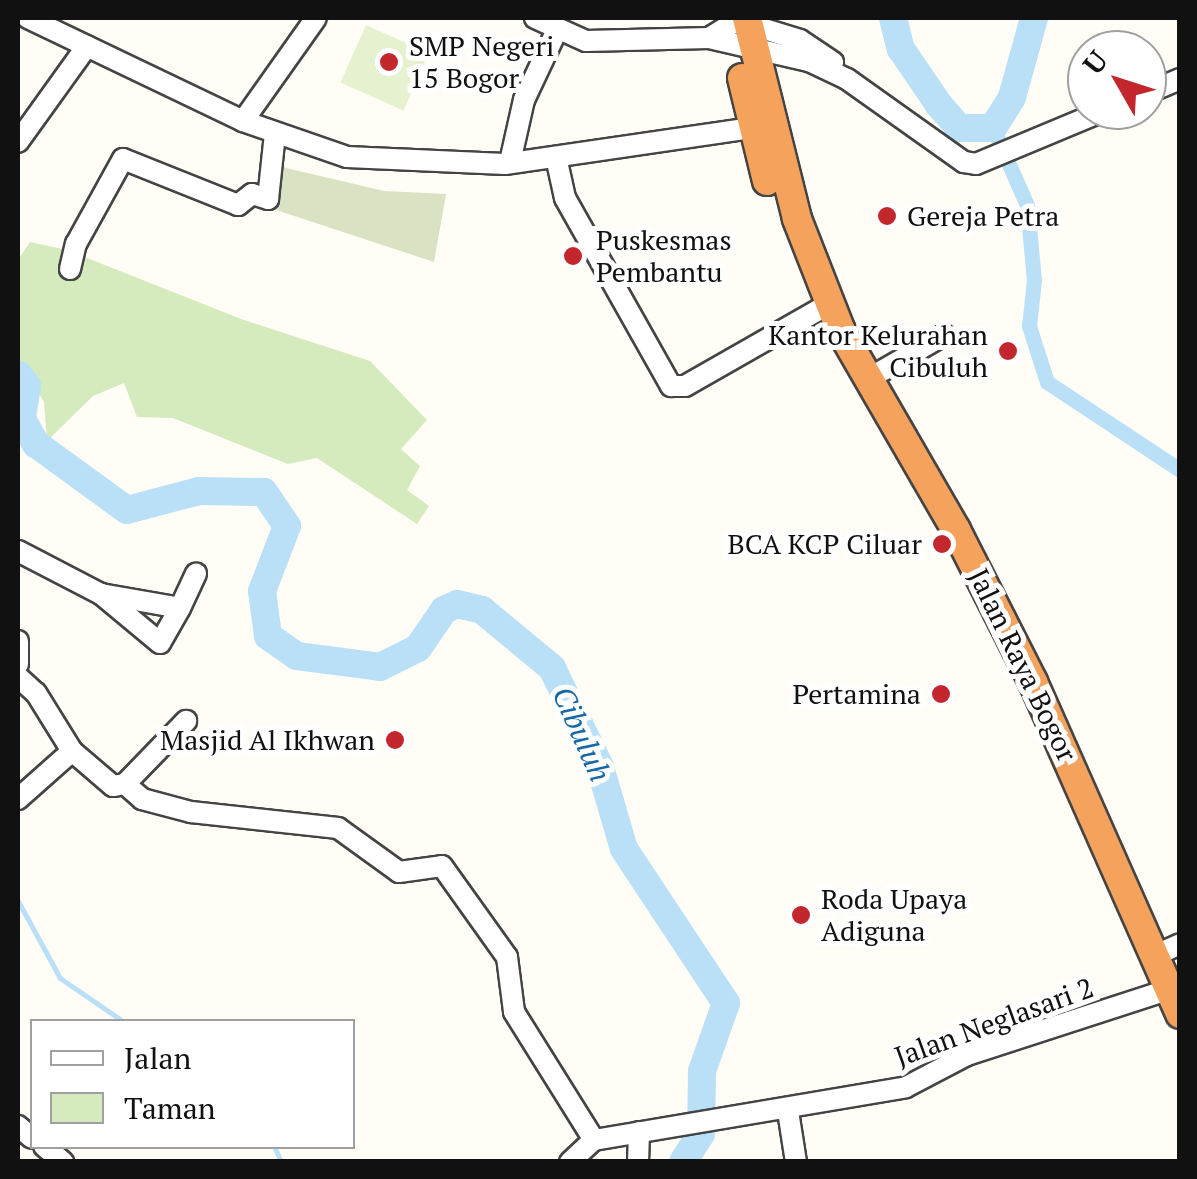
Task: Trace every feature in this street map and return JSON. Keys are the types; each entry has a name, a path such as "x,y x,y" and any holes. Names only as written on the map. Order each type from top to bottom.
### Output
{"highway":[{"name":"Jalan Raya Bogor","path":"736,30 750,128 777,213 830,319 956,530 1168,949 1175,1001"},
{"name":"Jalan Raya Bogor","path":"736,30 830,319"}],"street":[{"path":"28,18 243,121 387,162 510,162 750,128"},
{"path":"18,142 79,42 82,18"},
{"path":"243,121 316,18"},
{"path":"535,18 556,32 620,42 736,30 845,75 949,156 976,164 1067,126"},
{"path":"510,162 524,100 556,32"},
{"path":"70,269 76,244 123,159 238,205 252,194 268,199 275,133"},
{"path":"556,157 566,198 671,386 685,386 830,319"},
{"path":"868,379 944,335"},
{"path":"18,551 101,594 160,643 196,573"},
{"path":"101,594 180,608"},
{"path":"18,641 18,664"},
{"path":"18,677 36,693 72,751 107,784 126,784 142,799 190,812 338,828 398,872 441,865 507,957 514,1012 552,1064 594,1140 570,1162"},
{"path":"126,784 186,721"},
{"path":"18,799 72,751"},
{"name":"Jalan Neglasari 2","path":"594,1140 788,1111 906,1087 967,1056 1175,1001"},
{"path":"788,1111 796,1162"},
{"path":"638,1162 639,1132"}],"green space":[{"path":"366,25 429,53 403,111 340,83"},
{"path":"282,167 384,191 446,194 434,262 267,207"},
{"path":"30,242 67,250 241,319 370,361 427,420 401,449 420,466 407,490 429,506 417,524 317,458 288,464 173,418 137,417 124,383 93,396 47,441 44,402 18,359 18,260"}],"waterway":[{"path":"893,18 901,49 939,105 960,128 993,128 1012,97 1034,18"},
{"path":"993,128 1027,205 1034,280 1029,326 1047,382 1180,470"},
{"name":"Cibuluh","path":"18,374 27,386 22,419 36,444 127,510 199,491 264,492 287,526 262,591 268,636 297,656 380,667 418,648 444,610 457,604 482,610 552,668 600,767 624,849 726,1003 702,1071 701,1134 683,1162"},
{"path":"18,901 60,978 120,1019"},
{"path":"275,1149 281,1162"}],"place":[{"name":"SMP Negeri 15 Bogor","path":"389,62"},
{"name":"Gereja Petra","path":"887,216"},
{"name":"Puskesmas Pembantu","path":"573,256"},
{"name":"Kantor Kelurahan Cibuluh","path":"1008,351"},
{"name":"BCA KCP Ciluar","path":"942,544"},
{"name":"Pertamina","path":"941,694"},
{"name":"Masjid Al Ikhwan","path":"395,740"},
{"name":"Roda Upaya Adiguna","path":"801,915"}]}
